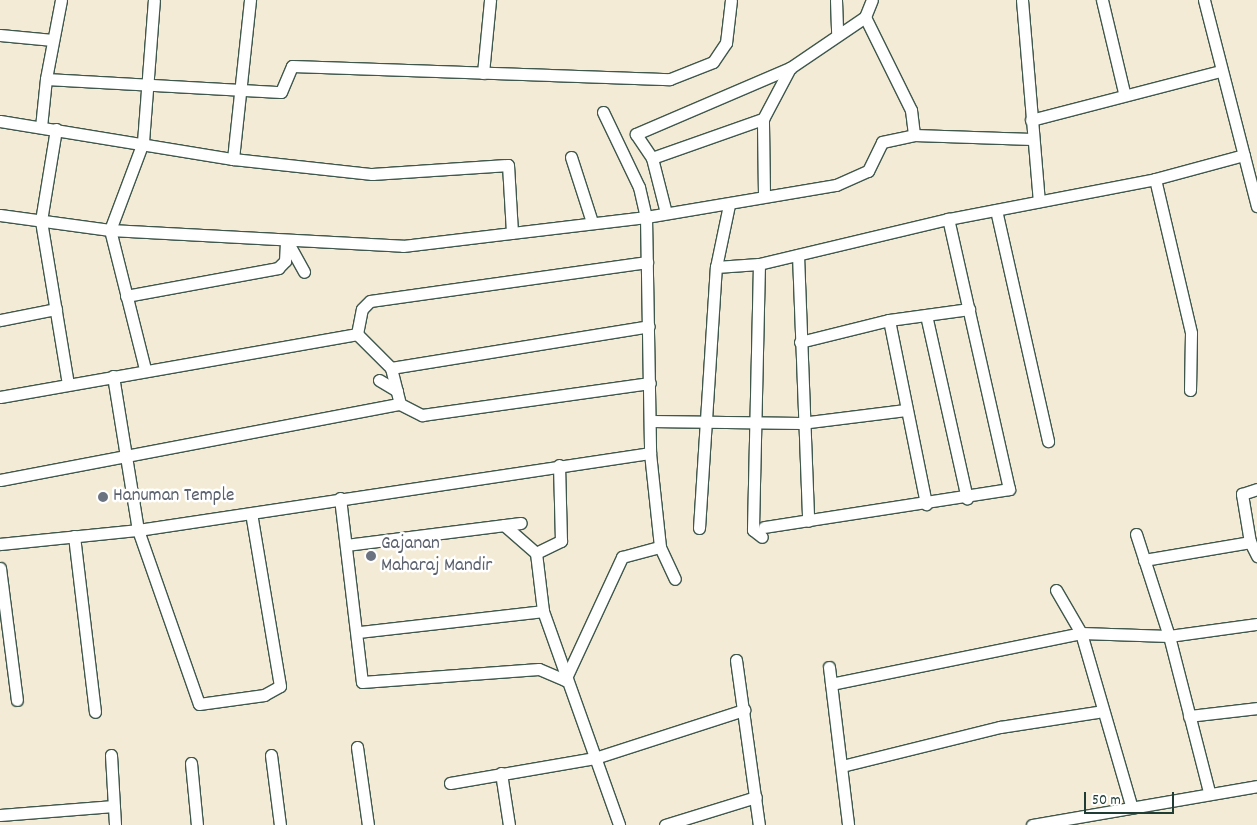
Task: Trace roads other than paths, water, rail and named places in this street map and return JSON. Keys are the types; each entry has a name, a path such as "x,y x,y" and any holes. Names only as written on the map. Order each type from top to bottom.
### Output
{"street":[{"path":"41,127 46,78 61,0"},
{"path":"145,369 110,230 142,142 154,0"},
{"path":"233,159 250,0"},
{"path":"483,73 490,0"},
{"path":"46,78 146,86 281,92 292,66 670,79 713,62 726,43 731,0"},
{"path":"836,0 837,32"},
{"path":"666,213 652,158 636,134 790,68 837,32 865,17 872,0"},
{"path":"1022,0 1032,139 1039,201"},
{"path":"1102,0 1124,92"},
{"path":"1204,0 1257,206"},
{"path":"865,17 911,110 914,136"},
{"path":"0,35 53,40"},
{"path":"764,195 763,119 790,68"},
{"path":"1031,120 1124,92 1221,71"},
{"path":"603,112 639,187 646,217 651,421 650,453 660,547 676,579"},
{"path":"652,158 763,119"},
{"path":"0,121 142,142 233,159 372,174 508,165 512,233"},
{"path":"56,129 41,221 68,384"},
{"path":"0,214 110,230 403,246 646,217 729,205 764,195 836,186 868,171 882,142 914,136 1032,139"},
{"path":"716,267 759,264 948,219 1155,179 1244,155"},
{"path":"571,157 592,222"},
{"path":"1155,179 1191,333 1190,390"},
{"path":"698,528 703,424 716,267 729,205"},
{"path":"996,210 1048,441"},
{"path":"759,264 753,425 753,530 763,532 808,521 967,498 1009,489 948,219"},
{"path":"286,240 304,272"},
{"path":"126,296 278,268 284,264 286,240"},
{"path":"798,255 801,423 808,521"},
{"path":"358,334 362,309 370,301 647,262"},
{"path":"0,320 56,309"},
{"path":"800,342 888,320 968,309"},
{"path":"926,315 967,498"},
{"path":"888,320 926,504"},
{"path":"391,368 649,326"},
{"path":"358,334 391,368 400,404"},
{"path":"0,397 145,369 358,334"},
{"path":"113,376 138,530 196,700 204,705 264,696 280,686 251,513"},
{"path":"379,380 397,391"},
{"path":"0,480 400,404 422,415 650,384"},
{"path":"651,421 753,425 801,423 906,410"},
{"path":"0,544 138,530 559,465 650,453"},
{"path":"536,553 561,541 559,465"},
{"path":"1257,489 1242,494 1250,542 1257,556"},
{"path":"340,498 359,632 362,682 539,669 568,689"},
{"path":"346,545 521,523"},
{"path":"504,525 536,553 542,611 568,689 619,825"},
{"path":"1136,534 1169,636 1209,792"},
{"path":"74,536 94,712"},
{"path":"1144,560 1250,542"},
{"path":"568,689 622,557 660,547"},
{"path":"0,568 17,700"},
{"path":"1056,590 1081,633 1131,804"},
{"path":"359,632 542,611"},
{"path":"831,684 1081,633 1169,636 1257,624"},
{"path":"736,660 759,825"},
{"path":"829,667 848,825"},
{"path":"1189,716 1257,708"},
{"path":"450,783 595,758 744,710"},
{"path":"842,766 1000,727 1103,710"},
{"path":"357,747 368,825"},
{"path":"271,754 280,825"},
{"path":"111,755 115,825"},
{"path":"191,763 197,825"},
{"path":"501,773 509,825"},
{"path":"1032,825 1068,821 1131,804 1257,786"},
{"path":"665,825 756,797"},
{"path":"0,815 114,806"}],"place":[{"name":"Hanuman Temple","path":"103,497"},
{"name":"Gajanan Maharaj Mandir","path":"371,556"}]}
